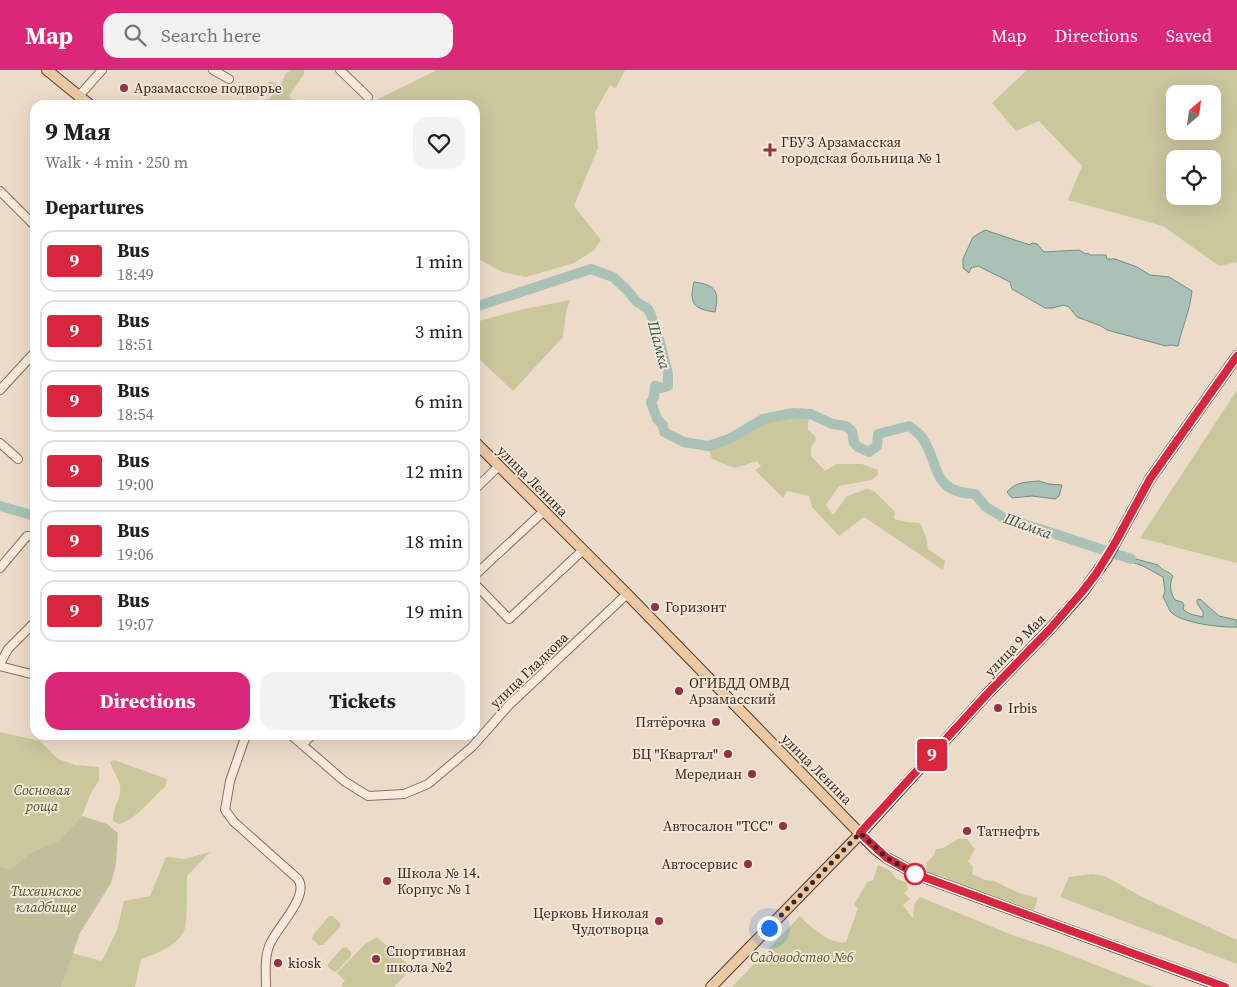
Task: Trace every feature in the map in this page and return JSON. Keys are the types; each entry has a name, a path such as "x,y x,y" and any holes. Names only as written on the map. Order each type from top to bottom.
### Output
{"main road":[{"path":"47,70 84,100"},
{"name":"улица 9 Мая","path":"712,987 860,833 988,693 1050,629 1082,592 1107,558 1150,479 1237,356"},
{"name":"улица Ленина","path":"480,447 627,594 860,833 887,858 918,875 1224,987"}],"street":[{"path":"79,96 102,70"},
{"path":"213,70 229,79"},
{"path":"340,70 368,97"},
{"path":"0,191 30,221"},
{"path":"0,390 30,357"},
{"path":"0,443 18,459"},
{"path":"480,484 499,466"},
{"path":"480,570 544,511"},
{"path":"0,568 27,536 30,536"},
{"path":"480,589 509,619 583,550"},
{"name":"улица Гладкова","path":"480,738 509,705 627,594"},
{"path":"30,627 8,649 0,665 30,674"},
{"path":"244,740 230,781 225,810 234,822 298,879 302,889 296,903 270,944 266,964 266,987"},
{"path":"296,740 302,745 307,740"},
{"name":"улица Гладкова","path":"302,745 344,781 368,796 404,794 428,784 478,740"}],"green space":[{"path":"291,70 304,70 304,74 289,96 293,100 267,100 276,92 267,82 280,86 286,73"},
{"path":"437,70 625,70 616,88 610,85 595,112 598,148 574,206 601,240 594,250 574,263 526,277 502,272 480,260 480,100 376,100"},
{"path":"1027,70 1237,70 1237,262 1219,266 1163,226 1068,200 1082,166 1039,121 1016,131 992,103"},
{"path":"570,300 566,312 563,337 513,391 480,360 480,321 524,309"},
{"path":"1237,390 1237,563 1140,538"},
{"path":"794,413 811,414 808,430 815,436 816,440 811,447 811,456 825,471 837,464 862,464 878,470 878,475 872,480 839,486 826,505 833,515 847,496 867,489 874,491 895,512 894,519 920,523 926,537 928,549 945,561 943,570 864,517 839,536 812,507 809,496 787,491 783,498 755,470 761,466 757,461 735,468 712,459 708,446 729,439 763,419"},
{"name":"Сосновая роща","path":"0,732 40,741 58,759 76,765 99,767 99,780 91,793 82,816 59,840 29,854 10,869 0,866"},
{"path":"114,760 167,779 165,787 144,808 132,818 119,824 113,821 113,813 120,789 119,781 110,762"},
{"name":"Тихвинское кладбище","path":"82,816 107,824 118,833 116,865 111,883 80,933 61,987 0,987 0,866 10,869 29,854 59,840"},
{"path":"958,839 967,839 975,849 968,861 973,867 972,874 985,880 994,881 1019,893 1038,898 1034,910 928,873 926,869 927,863 934,855 936,849 943,848"},
{"path":"210,852 187,876 185,928 182,934 167,948 141,959 135,987 61,987 72,953 102,961 117,930 124,901 150,896 166,857 185,859"},
{"name":"Садоводство №6","path":"878,865 891,871 896,879 906,882 908,889 904,893 910,899 903,905 913,919 914,904 920,897 1012,935 1052,948 1153,987 732,987 800,916 815,930 828,938 834,941 846,942 858,908 854,905 867,882 873,880"},
{"path":"1091,874 1105,876 1142,897 1237,940 1237,964 1060,897 1069,877"},
{"path":"329,916 333,916 341,924 340,927 323,945 319,945 312,939 313,935"},
{"name":"Спортивная школа №2","path":"377,937 412,968 394,987 343,987 341,985 345,981 337,973 365,944"},
{"path":"346,947 351,952 351,956 334,972 328,967 328,964 342,948"}],"shaded area":[{"path":"985,230 1030,245 1032,243 1037,244 1044,252 1079,250 1090,255 1106,255 1107,259 1115,259 1137,267 1150,275 1169,277 1192,291 1190,305 1178,346 1166,346 1107,330 1077,317 1069,307 1064,305 1045,308 1012,289 1010,282 978,266 971,268 969,273 963,268 963,259 973,237"},
{"path":"694,282 707,285 714,290 717,298 715,312 702,309 694,304 692,295"},
{"path":"1039,481 1062,485 1059,496 1055,499 1032,496 1012,498 1007,492 1017,484"},
{"path":"1119,553 1158,565 1161,569 1171,574 1173,576 1172,594 1175,600 1182,602 1184,605 1183,609 1203,617 1203,612 1197,603 1197,600 1200,599 1219,616 1237,620 1237,627 1222,627 1191,622 1175,615 1170,611 1163,597 1165,591 1163,577 1143,566 1117,557"}],"waterway":[{"name":"Шамка","path":"480,305 591,269 613,277 637,302 648,309 660,342 668,374 668,386 661,388 655,386 654,397 651,402 657,419 663,425 664,432 684,442 708,446 729,439 763,419 794,413 811,414 832,424 846,426 852,431 854,443 869,452 877,446 878,434 909,426 921,436 938,474 950,488 960,492 975,494 986,507 1006,519 1131,559"},
{"name":"Шамка","path":"0,506 30,515"}],"bus line":[{"name":"9","path":"1225,987 918,875 887,858 860,833 988,693 1050,629 1082,592 1096,574 1115,543 1150,479 1237,356"}],"place":[{"name":"Арзамасское подворье","path":"124,88"},
{"name":"ГБУЗ Арзамасская городская больница № 1","path":"770,150"},
{"name":"Горизонт","path":"655,607"},
{"name":"ОГИБДД ОМВД Арзамасский","path":"679,691"},
{"name":"Irbis","path":"998,708"},
{"name":"Пятёрочка","path":"716,722"},
{"name":"БЦ \"Квартал\"","path":"728,754"},
{"name":"Мередиан","path":"752,774"},
{"name":"Автосалон \"ТСС\"","path":"783,826"},
{"name":"Татнефть","path":"967,831"},
{"name":"Автосервис","path":"748,864"},
{"name":"Школа № 14. Корпус № 1","path":"387,881"},
{"name":"Церковь Николая Чудотворца","path":"659,921"},
{"name":"Спортивная школа №2","path":"376,959"},
{"name":"kiosk","path":"278,963"}],"route":[{"path":"769,928 860,833 887,858 915,874"}]}
